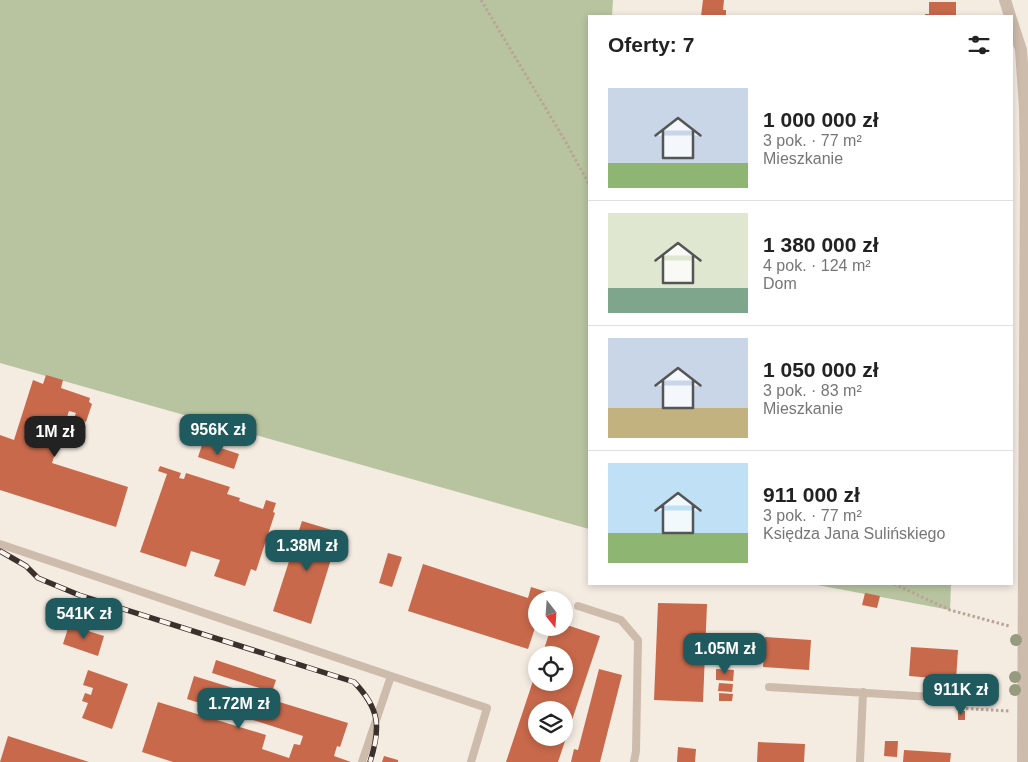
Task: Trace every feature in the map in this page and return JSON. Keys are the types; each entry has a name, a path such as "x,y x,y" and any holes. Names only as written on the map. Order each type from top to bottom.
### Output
{"street":[{"path":"1005,0 1010,15"},
{"path":"1013,24 1021,50 1026,157 1023,762"}],"lane":[{"path":"0,544 487,708 471,762"},
{"path":"578,606 621,620 638,640 636,751 634,762"},
{"path":"362,762 391,676"},
{"path":"769,687 948,698"},
{"path":"860,762 863,692"}],"path":[{"path":"481,0 564,138 588,182"},
{"path":"896,585 950,610 1014,627"},
{"path":"953,708 1010,711"}],"green space":[{"path":"0,0 613,0 612,15 588,15 588,529 0,363"},
{"path":"817,585 951,585 950,610"}],"building":[{"path":"703,0 724,0 723,10 726,10 726,15 701,15"},
{"path":"929,2 956,2 956,15 925,15 929,14"},
{"path":"46,375 63,380 61,388 90,398 89,402 92,404 86,422 74,418 76,413 69,411 52,463 128,487 116,527 0,490 0,435 14,440 33,380 43,384"},
{"path":"203,442 239,454 234,469 198,457"},
{"path":"160,466 181,473 179,478 184,479 186,473 230,487 227,494 240,498 239,501 263,509 266,500 276,503 273,512 275,513 256,571 251,569 245,586 214,576 220,560 191,551 186,567 140,552 167,474 158,471"},
{"path":"302,521 345,534 343,541 337,540 311,624 273,611"},
{"path":"388,553 402,557 392,587 379,583"},
{"path":"423,564 528,598 528,636 532,636 528,649 408,611"},
{"path":"531,587 544,591 530,591"},
{"path":"865,593 880,596 877,608 862,605"},
{"path":"658,603 707,604 703,702 654,700"},
{"path":"69,625 104,636 98,656 63,644"},
{"path":"573,627 600,636 573,717 573,701 528,701 528,746 563,746 558,762 506,762 530,691 573,691 573,646 545,646 548,636 573,636"},
{"path":"765,637 811,640 809,670 763,667"},
{"path":"911,647 958,650 956,680 909,676"},
{"path":"216,660 276,680 272,692 212,673"},
{"path":"599,669 622,675 600,762 571,762 574,749 578,750"},
{"path":"716,669 734,670 733,681 716,680"},
{"path":"88,670 128,684 112,729 82,718 88,703 82,701 85,693 91,695 93,688 83,685"},
{"path":"194,676 348,723 340,747 337,746 334,756 351,762 173,762 142,752 158,702 266,735 262,749 289,758 294,744 300,745 303,736 187,699"},
{"path":"719,683 733,684 732,692 718,691"},
{"path":"719,693 733,694 732,701 719,701"},
{"path":"969,693 976,694 975,706 968,706"},
{"path":"958,711 965,711 965,720 958,720"},
{"path":"8,736 89,762 0,762"},
{"path":"885,741 898,741 897,757 884,756"},
{"path":"758,742 805,744 804,762 757,762"},
{"path":"678,747 696,749 695,762 677,762"},
{"path":"904,750 951,753 950,762 903,762"},
{"path":"384,756 398,760 398,762 382,762"}],"railway":[{"path":"0,551 26,566 38,578 79,595 354,682 369,701 376,719 376,739 370,762"}]}
